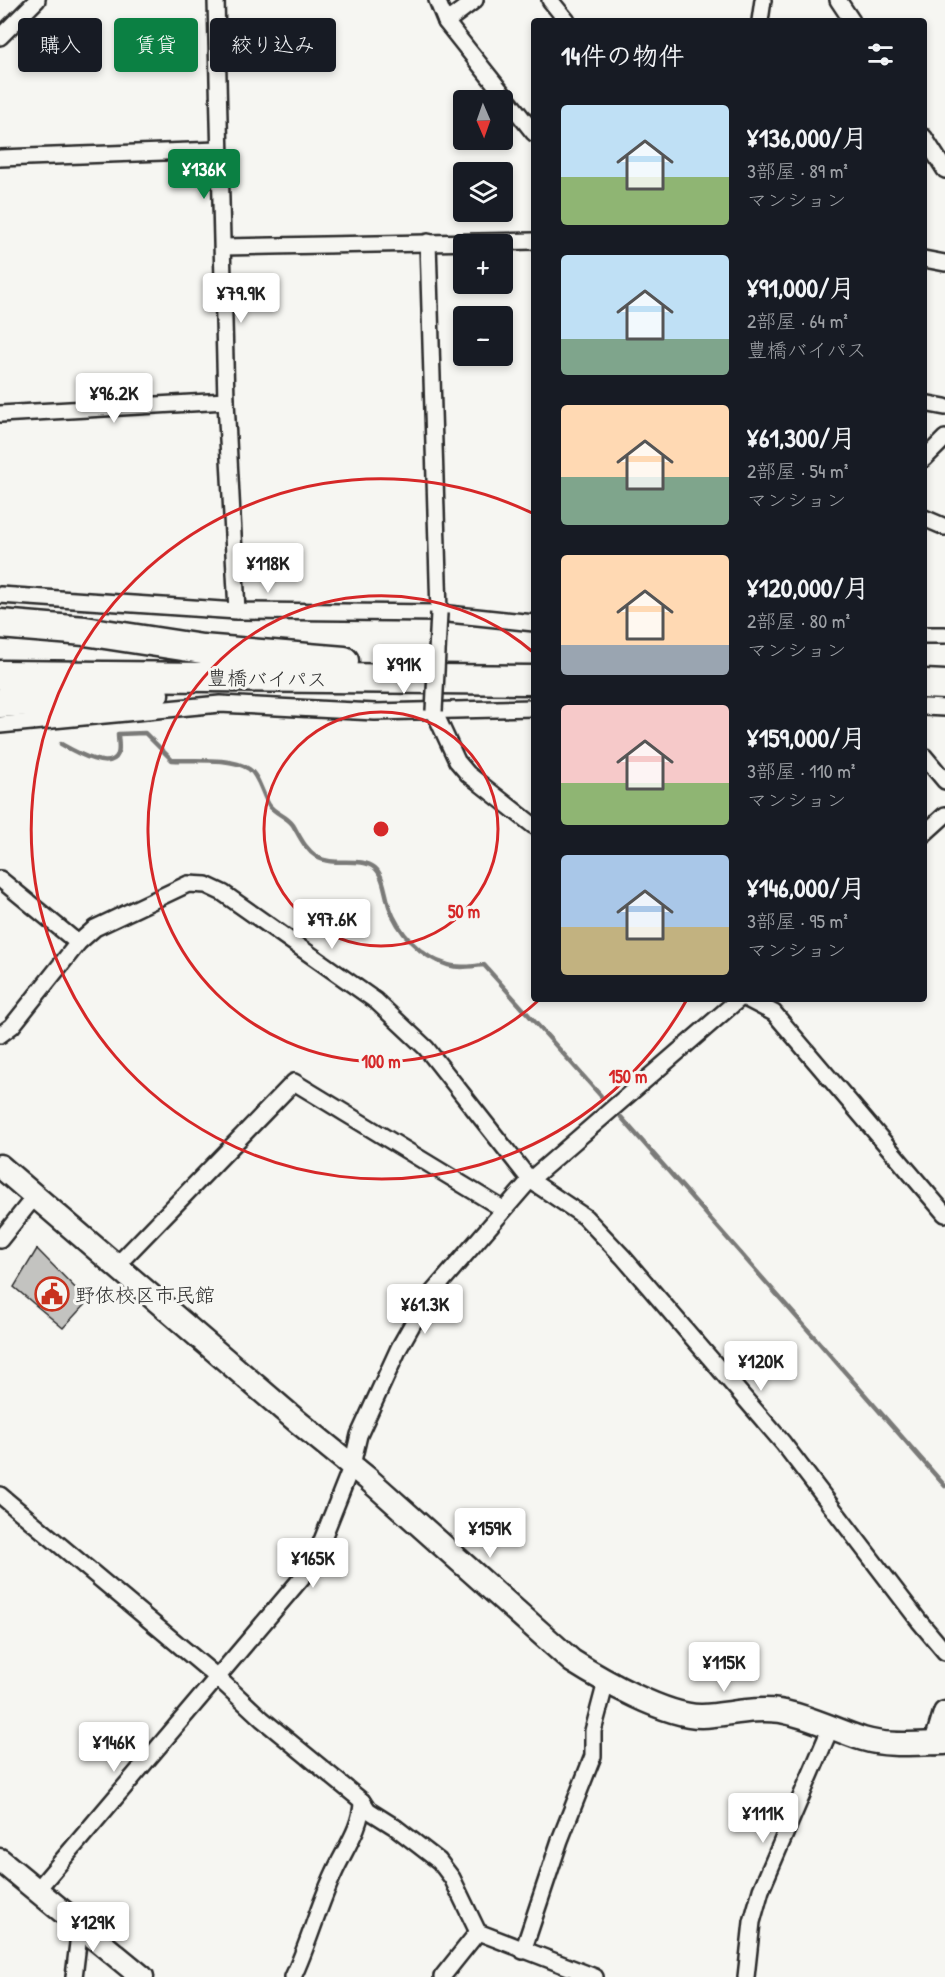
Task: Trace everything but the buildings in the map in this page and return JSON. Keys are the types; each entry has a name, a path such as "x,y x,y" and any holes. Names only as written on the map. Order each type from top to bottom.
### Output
{"highway":[{"path":"0,624 85,631 202,649 318,660 408,665 484,680"},
{"name":"豊橋バイパス","path":"0,675 531,680"},
{"path":"0,703 366,679"},
{"path":"927,684 945,685"}],"street":[{"path":"0,37 37,0"},
{"path":"216,0 226,401 237,611"},
{"path":"437,0 446,22 531,126"},
{"path":"446,22 475,0"},
{"path":"550,0 565,18"},
{"path":"760,18 763,0"},
{"path":"838,0 850,18"},
{"path":"927,142 945,170"},
{"path":"0,158 218,150"},
{"path":"223,247 531,241"},
{"path":"428,242 439,613 434,711 457,761 468,774 531,824"},
{"path":"927,260 945,263"},
{"path":"0,414 226,401"},
{"path":"927,404 945,407"},
{"path":"927,456 945,438"},
{"path":"927,519 945,526"},
{"path":"0,595 237,611 439,613 531,623"},
{"path":"927,635 945,635"},
{"path":"0,725 220,704 375,712 531,708"},
{"path":"927,707 945,708"},
{"path":"927,760 945,781"},
{"path":"927,831 945,815"},
{"path":"0,879 78,943"},
{"path":"0,1035 12,1026 78,943 95,928 188,884 206,885 223,893 376,1001 426,1048 530,1180 585,1217 623,1257 783,1443 945,1652"},
{"path":"37,1890 305,1574 317,1553 352,1465 359,1435 399,1348 426,1300 530,1180 736,1002"},
{"path":"753,1002 774,1013 945,1214"},
{"path":"116,1266 294,1082 503,1209"},
{"path":"0,1166 298,1422 352,1465 572,1661 606,1682 674,1711 700,1716 778,1710 865,1739 902,1744 942,1745 945,1713"},
{"path":"0,1240 35,1196"},
{"path":"0,1495 217,1677 262,1719 362,1801 368,1810 395,1827 439,1861 452,1878 478,1932 595,1977"},
{"path":"524,1951 560,1840 593,1756 593,1731 606,1682"},
{"path":"746,1977 752,1922 761,1890 831,1727"},
{"path":"293,1977 333,1875 356,1828 362,1812 362,1801"},
{"path":"0,1860 142,1977"},
{"path":"74,1977 80,1926"},
{"path":"442,1977 478,1932"}],"waterway":[{"path":"61,744 99,761 107,761 114,759 118,754 118,734 145,733 172,760 222,761 249,769 255,776 269,805 293,825 313,854 324,860 369,864 375,868 382,880 393,916 411,942 428,956 448,965 462,967 484,965 601,1096"},
{"path":"621,1117 945,1486"}],"place":[{"name":"野依校区市民館","path":"52,1294"}]}
